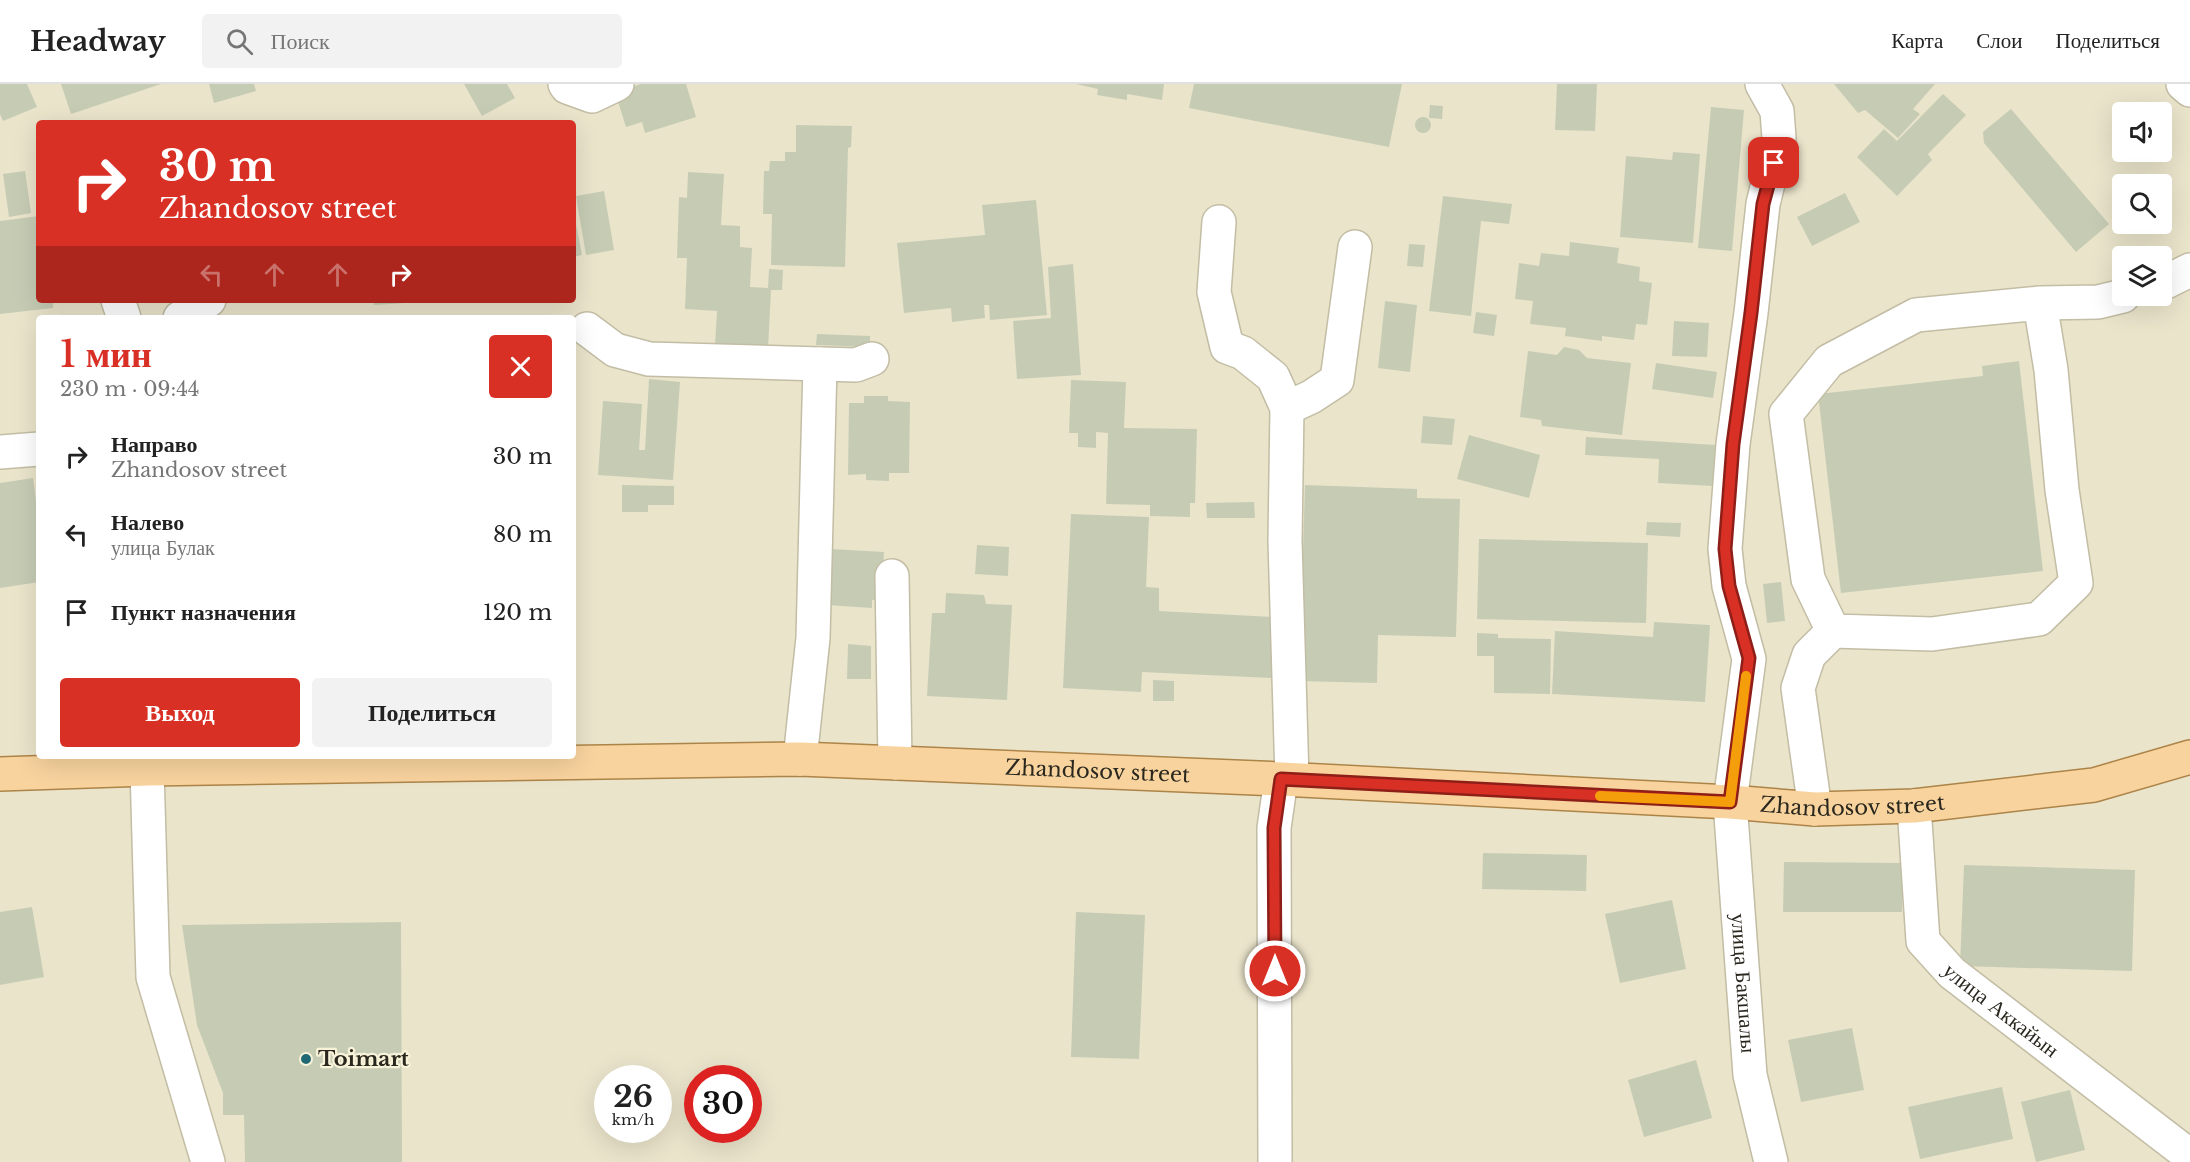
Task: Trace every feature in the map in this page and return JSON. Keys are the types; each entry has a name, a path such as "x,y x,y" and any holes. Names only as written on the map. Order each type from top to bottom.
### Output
{"main road":[{"name":"Zhandosov street","path":"0,774 147,769 800,759 1286,779 1730,802 1815,809 1914,806 2094,785 2190,758"}],"street":[{"path":"565,84 567,87 591,96 617,84"},
{"name":"улица Бакшалы","path":"1762,84 1777,111 1779,138 1763,204 1733,444 1725,549 1729,586 1749,658 1730,802 1750,1075 1771,1162"},
{"path":"2183,84 2190,90"},
{"path":"1219,222 1214,292 1227,347 1244,353 1273,377 1287,408 1286,779 1274,828 1275,1162"},
{"path":"1287,408 1311,397 1336,380 1354,247"},
{"path":"2172,279 2190,270"},
{"path":"1833,631 1808,579 1786,414 1828,361 1916,315 2040,303 2098,302 2112,298"},
{"path":"185,315 204,303"},
{"path":"1815,809 1798,688 1809,655 1833,631 1932,634 2039,619 2076,583 2062,490 2051,370 2040,303"},
{"path":"587,329 615,350 649,359 856,365 872,359"},
{"path":"800,759 813,638 820,364"},
{"path":"0,452 36,449"},
{"path":"892,576 895,763"},
{"path":"147,769 153,977 208,1162"},
{"name":"улица Аккайын","path":"1914,806 1923,941 1952,973 2190,1156"}],"building":[{"path":"0,84 27,84 37,107 3,121 0,114"},
{"path":"61,84 161,84 71,114"},
{"path":"209,84 254,84 256,91 214,103"},
{"path":"464,84 507,84 515,98 482,116"},
{"path":"641,84 686,84 696,117 645,133 642,122 626,127 615,92"},
{"path":"1076,84 1164,84 1162,100 1127,94 1127,100 1097,95 1098,89"},
{"path":"1194,84 1402,84 1389,147 1189,108"},
{"path":"1557,84 1597,84 1595,131 1555,130"},
{"path":"1834,84 1935,84 1913,109 1920,114 1898,138 1865,110 1858,113"},
{"path":"1943,94 1966,115 1928,154 1932,160 1897,196 1857,157 1884,129 1897,141"},
{"path":"1430,105 1443,106 1442,119 1429,118"},
{"path":"1711,107 1744,110 1732,251 1698,248"},
{"path":"2011,109 2109,224 2076,252 1984,143 1983,132"},
{"path":"1420,117 1426,117 1431,125 1429,131 1420,133 1415,128 1415,122"},
{"path":"796,125 852,126 851,147 848,148 845,267 771,265 772,214 763,214 764,171 769,171 770,161 785,161 785,152 796,152"},
{"path":"1673,152 1700,154 1693,243 1620,237 1626,156 1672,160"},
{"path":"25,171 31,213 9,217 3,174"},
{"path":"688,172 724,174 721,225 740,226 740,247 752,248 750,287 768,288 769,269 783,270 782,290 771,290 768,349 715,346 717,311 685,309 687,258 677,258 679,197 687,198"},
{"path":"604,191 614,250 586,255 576,196"},
{"path":"1845,193 1860,222 1812,246 1797,217"},
{"path":"1443,196 1512,204 1509,224 1481,221 1471,316 1429,311"},
{"path":"1036,200 1047,315 990,320 989,305 984,305 985,318 952,322 951,308 904,313 897,243 985,235 982,205"},
{"path":"36,216 36,303 53,303 53,308 0,314 0,221"},
{"path":"576,224 582,255 576,256"},
{"path":"1570,242 1619,248 1617,263 1640,267 1639,281 1652,283 1647,325 1636,324 1634,340 1602,336 1602,341 1565,336 1566,328 1530,324 1533,301 1515,299 1519,263 1539,266 1541,253 1569,256"},
{"path":"1409,244 1425,245 1423,267 1407,266"},
{"path":"1073,264 1081,375 1017,379 1013,321 1051,318 1048,267"},
{"path":"1385,301 1417,305 1410,372 1378,368"},
{"path":"374,303 404,303 374,305"},
{"path":"1476,312 1497,315 1494,336 1473,333"},
{"path":"1674,321 1709,323 1707,357 1672,356"},
{"path":"817,334 870,336 870,347 816,345"},
{"path":"1564,347 1579,350 1587,358 1631,363 1622,435 1542,426 1541,420 1520,417 1528,351 1557,355"},
{"path":"2019,361 2043,571 1841,593 1818,394 1983,376 1982,366"},
{"path":"1656,363 1717,372 1713,398 1652,389"},
{"path":"649,379 680,382 673,480 598,475 603,401 642,404 639,450 645,450"},
{"path":"1071,380 1126,382 1124,428 1197,429 1195,503 1190,503 1190,517 1150,516 1150,505 1106,504 1108,433 1096,432 1096,448 1078,447 1078,433 1069,433"},
{"path":"864,396 888,396 888,401 910,402 909,473 889,473 889,481 866,480 866,474 848,475 849,403 864,403"},
{"path":"1423,416 1455,419 1452,445 1421,443"},
{"path":"1469,435 1540,455 1529,498 1457,479"},
{"path":"1586,437 1715,445 1713,486 1658,483 1659,459 1585,455"},
{"path":"33,478 36,501 36,582 0,588 0,483"},
{"path":"622,485 674,486 674,505 648,505 648,512 622,512"},
{"path":"1305,485 1417,489 1417,498 1460,499 1456,637 1378,635 1377,683 1299,681"},
{"path":"1254,502 1255,518 1207,518 1206,503"},
{"path":"1071,514 1149,517 1146,587 1159,588 1159,611 1273,617 1271,678 1142,672 1141,692 1063,688"},
{"path":"1647,522 1681,523 1680,537 1646,535"},
{"path":"1479,539 1648,543 1646,623 1477,619"},
{"path":"977,545 1009,547 1008,576 975,574"},
{"path":"831,549 884,552 881,600 872,600 872,608 827,605"},
{"path":"1781,582 1785,621 1767,623 1763,584"},
{"path":"946,593 984,595 986,604 1012,605 1007,700 927,696 932,613 945,613"},
{"path":"1654,622 1710,625 1705,702 1552,694 1555,631 1653,637"},
{"path":"1477,633 1498,634 1498,638 1551,639 1550,694 1494,693 1494,656 1477,656"},
{"path":"848,644 871,646 871,679 847,679"},
{"path":"1153,680 1174,681 1174,701 1153,701"},
{"path":"1483,853 1587,855 1586,891 1482,889"},
{"path":"1784,862 1903,863 1902,912 1783,912"},
{"path":"1964,865 2135,870 2132,971 1960,966"},
{"path":"1672,900 1686,969 1620,983 1605,914"},
{"path":"32,907 44,977 0,985 0,912"},
{"path":"1076,912 1145,915 1139,1059 1071,1057"},
{"name":"Toimart","path":"401,922 402,1162 245,1162 244,1115 223,1115 223,1093 197,1025 182,925"},
{"path":"1852,1028 1864,1090 1801,1102 1788,1040"},
{"path":"1696,1060 1712,1118 1644,1137 1628,1080"},
{"path":"2002,1087 2013,1139 1920,1159 1908,1107"},
{"path":"2070,1090 2085,1150 2036,1162 2021,1102"}],"slow traffic":[{"path":"1600,796 1730,802 1746,676"}],"place":[{"name":"Toimart","path":"306,1059"}],"route":[{"path":"1275,971 1274,828 1281,779 1730,802 1749,658 1729,586 1725,549 1733,444 1763,204 1774,163"}]}
